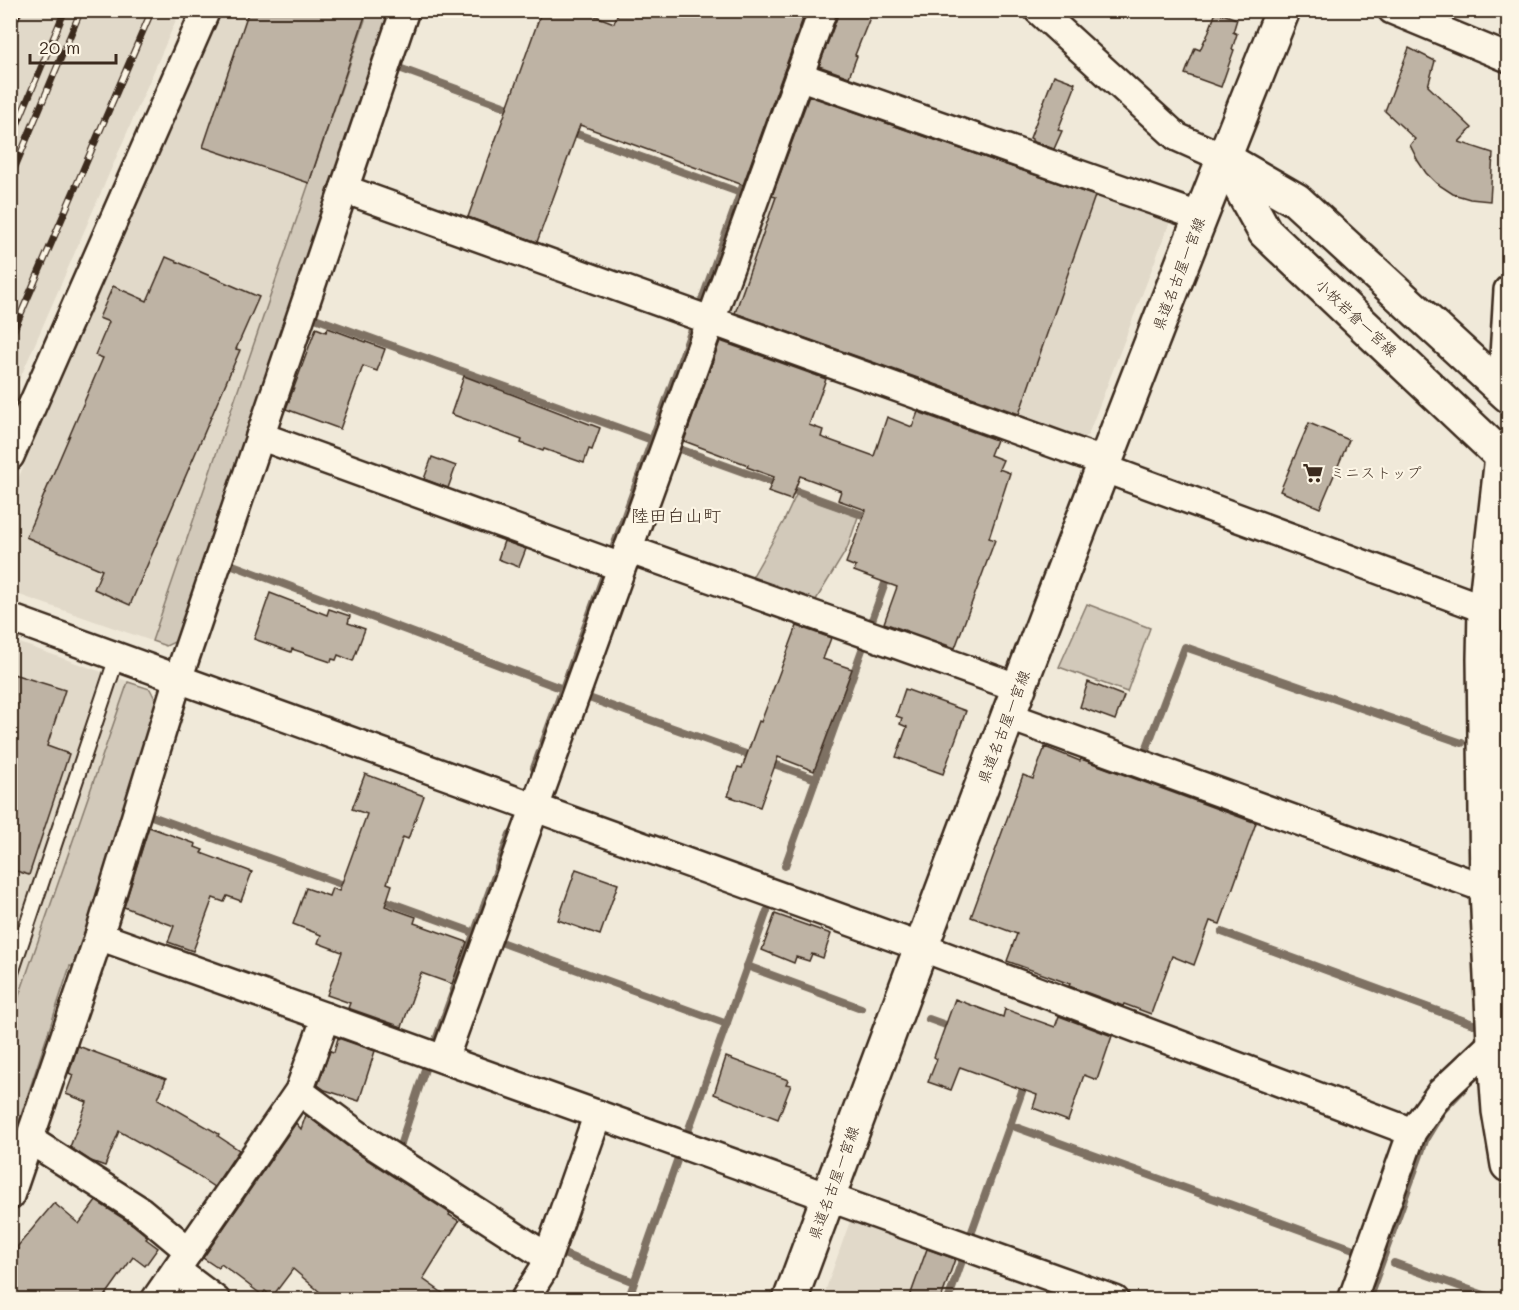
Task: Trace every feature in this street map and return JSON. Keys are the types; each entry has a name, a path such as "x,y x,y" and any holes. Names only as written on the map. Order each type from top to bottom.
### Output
{"main road":[{"path":"1283,10 1224,158 1296,200 1505,392"},
{"name":"県道名古屋一宮線","path":"790,1299 1104,465 1224,158"},
{"name":"小牧岩倉一宮線","path":"1224,158 1265,232 1505,459"},
{"path":"1505,459 1485,609 1496,664 1487,890 1499,941 1494,1042 1499,1112 1509,1165"}],"street":[{"path":"10,456 206,10"},
{"path":"10,1196 99,936 178,679 405,10"},
{"path":"444,1059 823,10"},
{"path":"1038,10 1177,137 1224,158"},
{"path":"1392,10 1509,58"},
{"path":"799,76 1201,217"},
{"path":"344,189 710,320 1104,465 1485,609"},
{"path":"1505,392 1509,290"},
{"path":"260,436 624,558 1014,702 1487,890"},
{"path":"10,618 921,947 1412,1132"},
{"path":"99,936 1116,1299"},
{"path":"155,1299 299,1091 326,1017"},
{"path":"1352,1299 1412,1132 1440,1093 1494,1042"},
{"path":"299,1091 364,1139 547,1257"},
{"path":"524,1299 543,1270 598,1114"},
{"path":"30,1140 141,1211 216,1299"}],"lane":[{"path":"10,976 117,657"}],"shaded area":[{"path":"10,11 180,11 11,399"},
{"path":"221,11 398,11 166,646 11,592 11,495"},
{"path":"368,11 398,11 185,637 166,646 152,641"},
{"path":"806,85 1166,211 1170,222 1088,435 1077,441 733,320 725,305"},
{"path":"796,495 858,517 847,549 814,603 750,581"},
{"path":"1087,604 1150,628 1127,692 1059,667"},
{"path":"11,640 150,689 78,968 70,966 11,1146"},
{"path":"128,682 150,689 161,710 78,968 70,966 11,1146 11,1019"},
{"path":"859,1217 959,1253 943,1299 822,1300 850,1221"}],"building":[{"path":"249,10 367,10 309,183 203,147"},
{"path":"542,10 580,10 614,23 619,10 806,10 743,185 580,125 537,242 468,217"},
{"path":"838,10 873,10 849,77 819,66"},
{"path":"1216,12 1237,19 1233,32 1237,34 1232,49 1234,50 1221,87 1185,74 1195,48 1200,50 1206,39"},
{"path":"1409,48 1435,61 1428,86 1472,128 1459,142 1493,153 1490,201 1453,194 1436,183 1426,173 1410,145 1415,139 1385,111"},
{"path":"1054,75 1075,83 1075,87 1058,130 1062,131 1054,149 1032,141 1030,138"},
{"path":"809,96 1095,196 1019,414 735,313 776,197 772,196"},
{"path":"166,257 259,297 236,349 240,350 130,605 94,589 102,570 26,537 103,358 95,355 109,322 99,318 113,286 147,301"},
{"path":"316,328 326,332 328,328 385,349 377,371 363,366 340,429 286,409"},
{"path":"720,341 826,379 809,425 823,430 821,437 874,456 887,417 912,427 918,412 996,440 990,455 1003,460 999,469 1010,473 989,538 995,540 955,648 884,623 897,587 854,571 856,567 846,563 866,510 838,500 841,491 800,476 791,500 768,492 774,477 684,441"},
{"path":"464,376 600,428 592,450 589,449 584,463 521,443 522,440 451,414"},
{"path":"1309,423 1349,440 1320,508 1280,491"},
{"path":"432,457 456,466 448,488 424,479"},
{"path":"504,541 526,549 519,567 498,559"},
{"path":"270,593 327,615 329,609 350,616 348,623 365,629 353,661 338,655 336,660 332,659 331,662 292,649 291,652 254,639"},
{"path":"797,626 831,638 823,659 852,669 814,771 778,757 760,807 728,796 738,767 742,768 759,721 761,722"},
{"path":"10,673 65,690 47,746 69,754 29,875 10,869"},
{"path":"1088,682 1124,696 1115,720 1080,707"},
{"path":"905,689 966,711 943,774 896,757 907,727 900,724 902,718 896,716"},
{"path":"1045,747 1256,823 1220,924 1210,921 1194,965 1172,956 1151,1014 1124,1004 1123,1006 1007,961 1017,934 971,917 1023,775 1033,779"},
{"path":"365,774 424,796 408,839 403,837 387,883 392,885 385,906 416,917 414,923 467,942 452,984 421,973 402,1027 348,1008 350,1003 327,995 342,952 318,943 321,935 293,924 306,888 329,896 332,888 339,891 367,814 352,809"},
{"path":"149,827 196,844 195,847 203,850 201,853 252,872 241,901 227,896 224,902 213,898 193,951 168,942 174,926 124,907"},
{"path":"576,869 618,884 600,935 558,920"},
{"path":"775,914 831,934 823,958 812,954 809,961 796,957 794,963 762,950"},
{"path":"955,999 1003,1017 1005,1009 1055,1027 1059,1016 1112,1036 1097,1080 1084,1075 1068,1121 1033,1108 1037,1095 960,1067 951,1090 928,1082 937,1059 934,1057"},
{"path":"338,1038 375,1051 359,1101 325,1090 318,1085 330,1051 334,1052"},
{"path":"78,1046 166,1079 158,1099 219,1134 218,1136 239,1150 214,1187 119,1131 105,1166 91,1161 70,1147 87,1102 66,1094 73,1075 69,1073"},
{"path":"726,1057 788,1080 786,1084 791,1085 778,1119 714,1094"},
{"path":"306,1115 355,1152 459,1221 423,1279 451,1299 328,1299 293,1269 272,1297 265,1291 262,1295 221,1264 218,1268 203,1258 296,1123 301,1129"},
{"path":"96,1201 132,1224 158,1248 145,1266 133,1257 103,1299 10,1299 10,1258 54,1203 79,1224"},
{"path":"927,1249 955,1259 941,1299 909,1299"}],"waterway":[{"path":"702,300 806,10"},
{"path":"399,68 517,111"},
{"path":"566,130 741,193"},
{"path":"315,318 652,440"},
{"path":"614,546 691,332"},
{"path":"674,447 874,519"},
{"path":"230,564 563,689"},
{"path":"871,623 889,572"},
{"path":"534,768 603,578"},
{"path":"785,866 863,647"},
{"path":"1144,755 1185,647 1462,743"},
{"path":"586,697 816,779"},
{"path":"146,814 352,888"},
{"path":"436,1040 510,834"},
{"path":"378,898 475,933"},
{"path":"687,1134 767,911"},
{"path":"1222,932 1473,1024"},
{"path":"495,940 727,1024"},
{"path":"747,966 861,1008"},
{"path":"929,1019 954,1028"},
{"path":"398,1152 426,1066"},
{"path":"970,1237 1026,1080"},
{"path":"1368,1300 1426,1138 1443,1110 1464,1088"},
{"path":"1010,1125 1359,1251"},
{"path":"628,1300 679,1155"},
{"path":"561,1253 634,1282"},
{"path":"948,1300 963,1258"},
{"path":"1394,1263 1498,1300"}],"railway":[{"path":"10,30 20,10"},
{"path":"10,142 65,10"},
{"path":"10,179 81,10"},
{"path":"10,339 152,10"}],"place":[{"name":"ミニストップ","path":"1313,473"}],"district":[{"name":"陸田白山町","path":"676,516"}]}
